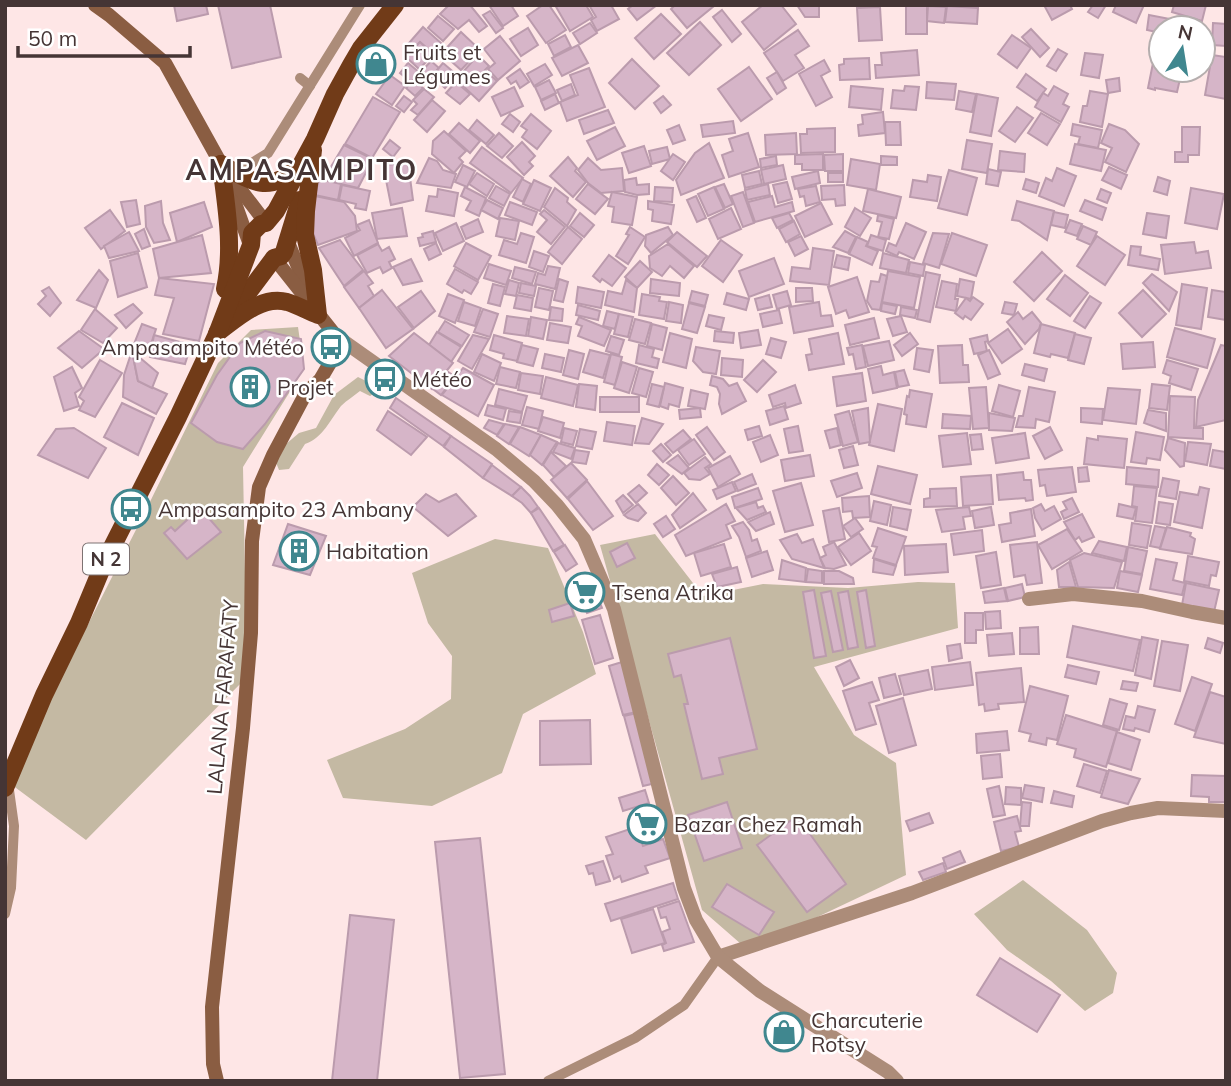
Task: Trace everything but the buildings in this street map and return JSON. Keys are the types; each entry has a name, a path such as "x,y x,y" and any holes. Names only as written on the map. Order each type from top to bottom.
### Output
{"main road":[{"path":"94,5 165,63 228,169 267,223 278,225 285,234 318,315"},
{"name":"N 2","path":"7,785 44,695 104,563 217,334 251,245 252,233 261,224 267,223 276,211 351,65 395,5"},
{"path":"228,169 260,184 278,181 295,171 315,139"},
{"path":"315,139 305,235 313,270 318,315"},
{"name":"N 2","path":"217,334 274,258 281,256 287,247 315,139"},
{"path":"228,169 251,245 257,255 274,258 336,336"},
{"path":"217,334 229,272 228,169"},
{"path":"217,334 240,316 268,301 285,301 318,315"},
{"name":"LALANA FARAFATY","path":"217,1081 213,1064 212,1007 244,716 251,633 252,541 259,487 306,393 320,380 330,363 336,336"}],"street":[{"path":"336,336 506,457 542,489 584,539 614,609 684,888 696,920 718,957 760,991 888,1072 897,1081"},
{"path":"1029,599 1073,594 1142,601 1226,618"},
{"path":"718,957 912,893 1102,821 1158,808 1226,811"}],"lane":[{"path":"228,169 268,153 360,5"},
{"path":"300,78 310,86"},
{"path":"5,914 11,888 14,827 7,785"},
{"path":"548,1081 635,1038 684,1004 718,957"}],"shaded area":[{"path":"298,327 304,369 243,467 247,677 86,840 8,782 218,363 251,330"},
{"path":"358,377 382,389 370,396 360,391 346,402 321,433 305,444 289,469 279,470 273,455 299,433 316,428 334,395"},
{"path":"655,534 703,596 763,584 848,588 918,582 955,583 958,628 814,667 854,735 896,763 906,875 790,930 741,944 702,910 600,545"},
{"path":"495,539 548,548 583,632 596,674 523,714 502,773 432,806 343,798 327,760 405,729 451,699 452,656 428,623 412,573"},
{"path":"1023,880 1087,930 1117,973 1113,993 1085,1011 1051,981 1007,950 974,914"}],"place":[{"name":"Fruits et Légumes","path":"376,64"},
{"name":"Ampasampito Météo","path":"331,347"},
{"name":"Météo","path":"385,379"},
{"name":"Projet","path":"250,387"},
{"name":"Ampasampito 23 Ambany","path":"131,509"},
{"name":"Habitation","path":"299,551"},
{"name":"Tsena Atrika","path":"585,592"},
{"name":"Bazar Chez Ramah","path":"647,824"},
{"name":"Charcuterie Rotsy","path":"784,1032"}],"district":[{"name":"AMPASAMPITO","path":"302,169"}]}
